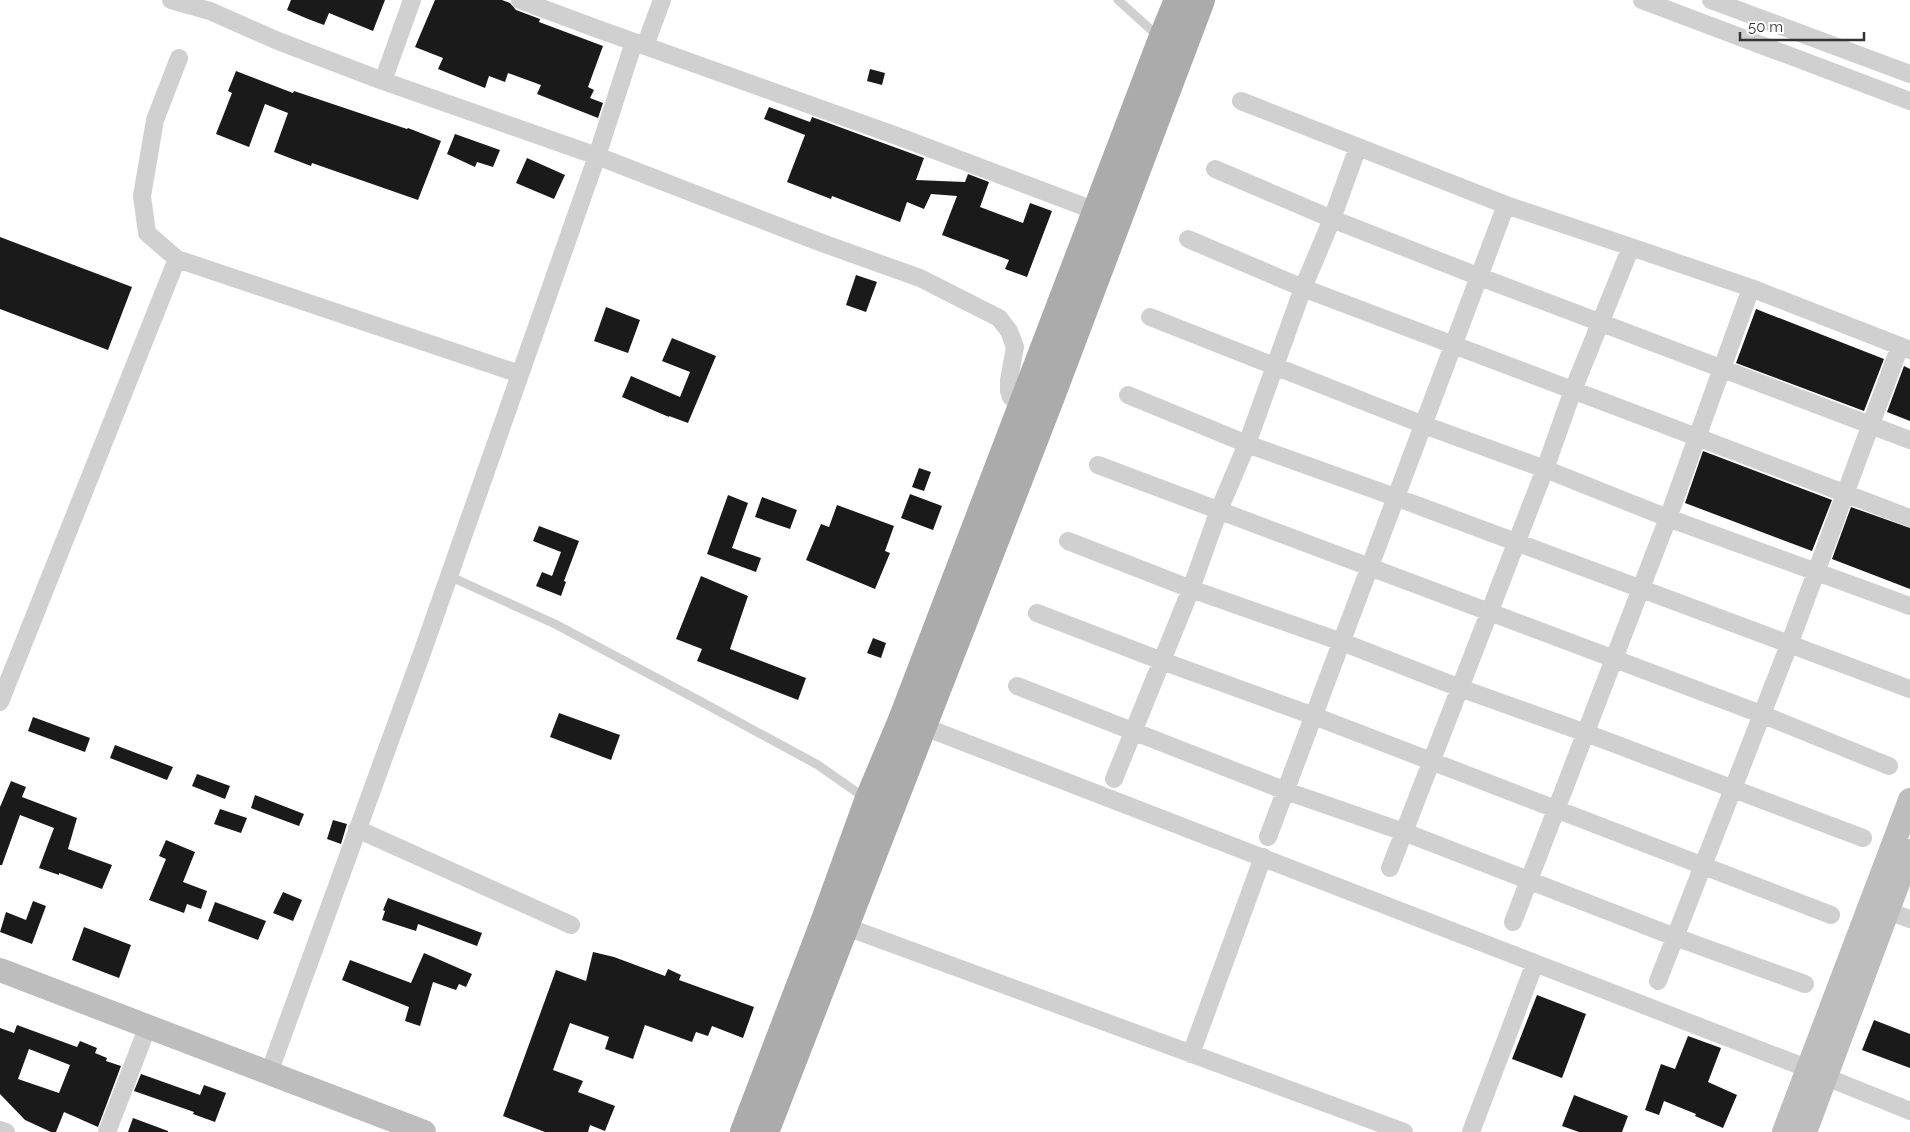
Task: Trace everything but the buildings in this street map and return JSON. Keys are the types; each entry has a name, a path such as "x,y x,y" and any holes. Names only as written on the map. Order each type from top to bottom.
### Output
{"main road":[{"path":"765,1132 922,726 1035,406 1096,212 1178,0"},
{"path":"744,1132 868,801 1035,406 1201,0"}],"street":[{"path":"172,0 210,11 278,41 383,81 597,156 822,243 920,278 999,318 1010,331 1015,346 1009,391 1011,397 1035,406"},
{"path":"383,81 412,0"},
{"path":"520,0 545,4 640,44 916,142 1096,212"},
{"path":"269,1073 449,576 597,156 640,44 662,0"},
{"path":"1642,0 1910,101"},
{"path":"1711,0 1910,74"},
{"path":"179,58 155,120 142,196 147,233 177,259 520,374"},
{"path":"1864,84 1873,61"},
{"path":"1240,101 1506,205 1750,288 1905,348 1845,494 1789,645 1658,981"},
{"path":"1114,779 1162,661 1219,510 1247,444 1303,288 1332,219 1358,147"},
{"path":"1215,169 1332,219 1480,277 1910,440"},
{"path":"1268,837 1342,642 1368,567 1455,345 1506,205"},
{"path":"1188,239 1303,288 1910,518"},
{"path":"1390,868 1545,469 1599,323 1631,247"},
{"path":"0,702 177,259"},
{"path":"1514,922 1668,518 1750,288"},
{"path":"1150,318 1668,518 1910,606"},
{"path":"1128,395 1247,444 1395,497 1910,690"},
{"path":"1098,465 1761,714 1889,766"},
{"path":"1068,541 1863,838"},
{"path":"1037,613 1314,716 1831,915"},
{"path":"1017,686 1286,791 1404,832 1675,937 1805,984"},
{"path":"922,726 1535,963 1910,1111"},
{"path":"1805,1132 1817,1073 1908,809"},
{"path":"358,829 571,925"},
{"path":"1784,1132 1817,1073 1887,911 1910,851"},
{"path":"1191,1054 1263,858"},
{"path":"1887,911 1910,919"},
{"path":"844,926 1404,1132"},
{"path":"1471,1132 1535,963"},
{"path":"0,970 417,1131"},
{"path":"107,1132 148,1026"},
{"path":"0,1130 6,1132"}],"lane":[{"path":"1118,0 1162,39"},
{"path":"449,576 555,624 698,700 818,765 868,801"}]}
